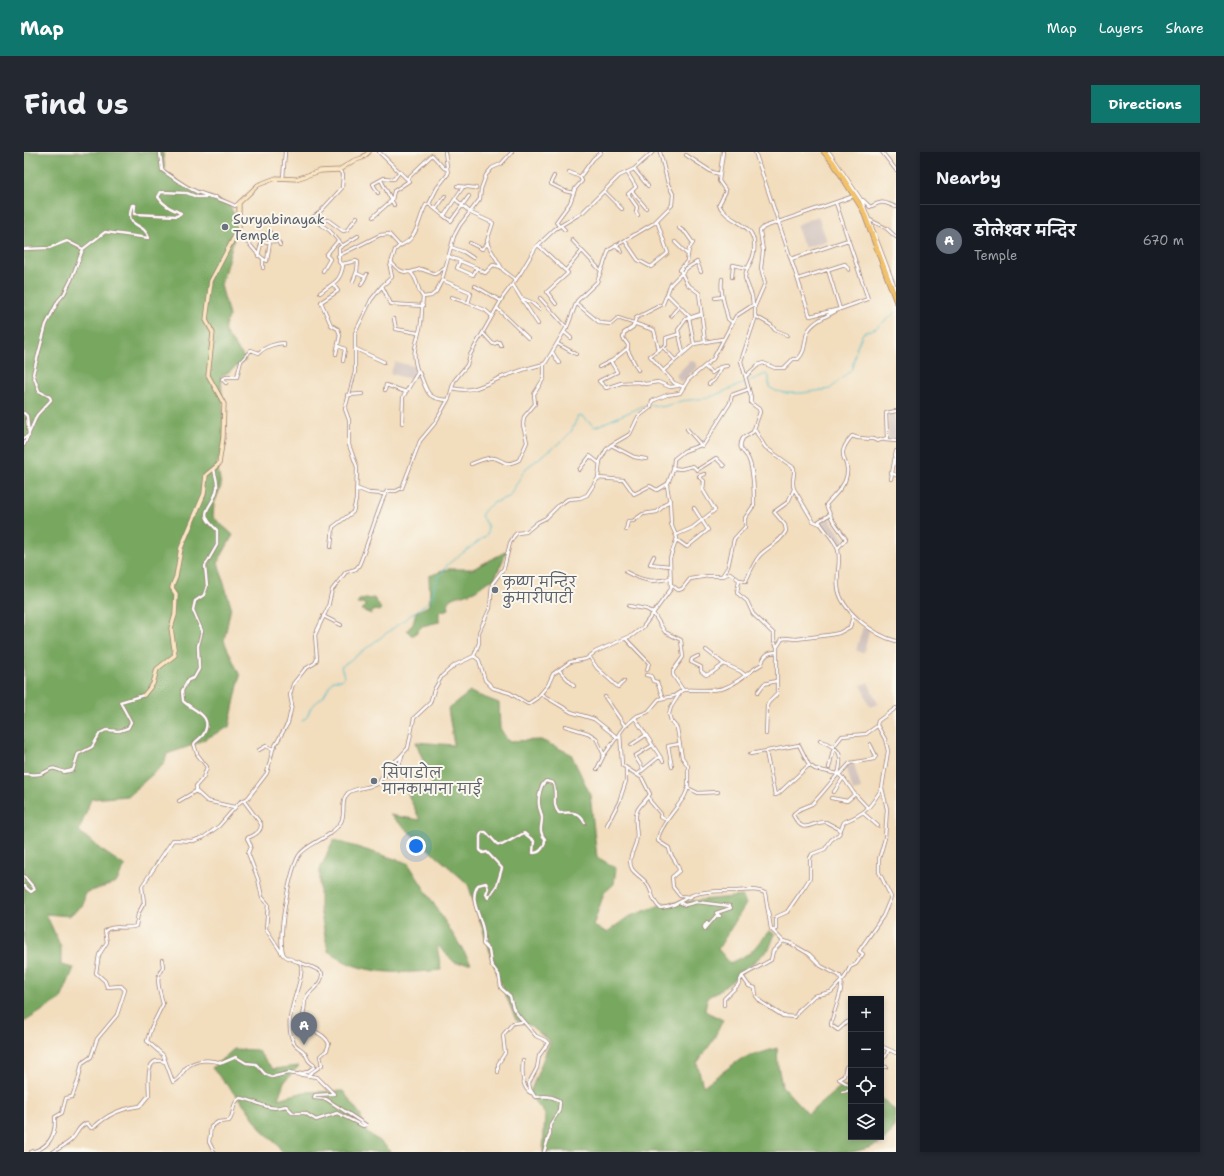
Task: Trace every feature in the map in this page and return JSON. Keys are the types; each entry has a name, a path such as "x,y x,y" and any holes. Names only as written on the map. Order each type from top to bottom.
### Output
{"highway":[{"path":"826,152 857,195 869,220 895,292 896,301"}],"main road":[{"path":"144,695 153,684 157,669 175,655 171,628 175,615 176,594 172,588 176,577 181,548 204,494 206,475 219,464 222,452 224,404 208,375 213,333 206,320 211,281 236,237 239,228 239,203 258,185 276,178 296,179 320,171 339,170 353,161 362,158 369,152"}],"street":[{"path":"160,152 162,170 196,191 216,197 235,206 239,203"},
{"path":"283,178 285,152"},
{"path":"373,217 392,200 394,191 409,181 379,152"},
{"path":"330,547 333,527 353,512 356,488 357,467 349,445 349,420 345,409 355,372 357,328 366,309 382,286 392,277 391,262 395,250 410,240 414,234 422,211 426,205 429,204 436,188 448,174 445,152"},
{"path":"423,297 431,296 436,292 442,280 444,268 460,225 471,213 480,199 481,189 488,171 501,164 512,152"},
{"path":"565,230 556,222 570,204 574,193 582,181 580,177 592,160 601,152"},
{"path":"356,488 369,493 384,494 387,491 396,491 402,488 422,438 433,427 448,400 454,381 467,365 470,355 492,316 538,245 560,226 583,212 619,176 634,169 653,152"},
{"path":"452,388 463,391 474,389 514,373 544,364 553,353 567,328 576,303 595,285 608,252 616,244 625,241 657,220 670,209 674,198 668,184 660,152"},
{"path":"722,576 728,567 734,539 745,527 745,518 754,505 750,461 741,451 741,446 743,438 753,432 760,412 759,409 751,403 746,376 742,366 742,358 755,316 752,296 745,278 747,268 754,252 753,238 746,226 720,207 726,191 719,181 723,152"},
{"path":"755,152 810,316 840,309 868,299 836,203"},
{"path":"882,152 896,170"},
{"path":"407,178 432,155 444,168 447,169"},
{"path":"686,155 712,172 720,174"},
{"path":"634,169 648,186"},
{"path":"339,170 343,175 342,188 319,213 312,218 330,231 342,245"},
{"path":"378,193 373,184 384,178 394,179 400,171"},
{"path":"569,172 580,177"},
{"path":"626,172 636,187 628,194 637,207 636,212 638,215"},
{"path":"554,176 551,184 565,191 574,193"},
{"path":"381,180 394,205"},
{"path":"457,186 476,188"},
{"path":"444,216 463,187"},
{"path":"604,191 622,209"},
{"path":"632,191 646,208"},
{"path":"24,445 37,415 51,400 50,397 39,391 33,374 38,353 45,336 46,325 71,280 83,249 106,232 149,238 147,232 128,216 132,205 135,205 134,214 144,216 177,216 181,213 166,207 161,202 158,197 161,192 187,193 197,197 216,197"},
{"path":"388,777 392,769 398,768 402,756 409,744 414,718 430,704 434,690 442,676 455,665 474,656 479,643 478,632 490,608 492,584 504,568 510,543 514,536 518,533 526,532 538,522 546,518 568,499 587,496 598,478 599,463 611,444 628,435 638,417 653,400 667,395 678,394 688,380 705,367 718,351 737,315 754,305 766,281 761,268 763,251 760,231 764,227 857,195 870,207 879,202 887,202 896,207"},
{"path":"436,209 445,196"},
{"path":"429,204 452,222 469,196"},
{"path":"455,199 471,213 493,222 487,240 488,243 501,267 516,280"},
{"path":"321,224 325,220 328,220 343,231 350,228 357,217"},
{"path":"625,241 638,260 651,267 668,254 657,220"},
{"path":"869,220 886,228 896,237"},
{"path":"679,228 686,233 693,243 686,262 680,269 687,284 699,293 705,342"},
{"path":"236,237 248,241 258,256 267,261 271,235 270,232 263,236 258,256"},
{"path":"338,256 380,235 389,234 396,239 400,246"},
{"path":"320,293 333,284 341,275 342,264 339,262 338,250 342,245 358,236"},
{"path":"572,240 601,271"},
{"path":"791,259 848,240"},
{"path":"323,271 330,259 326,255 338,241"},
{"path":"24,249 49,248 67,242 83,249"},
{"path":"262,242 278,242 280,244"},
{"path":"675,242 688,255"},
{"path":"470,243 482,249 488,243"},
{"path":"616,244 622,252"},
{"path":"538,245 566,270 568,274 547,292 556,304"},
{"path":"451,248 464,252 472,258"},
{"path":"566,270 582,251"},
{"path":"448,256 477,268 485,273 493,265 501,267"},
{"path":"263,259 263,268"},
{"path":"342,264 357,261 358,264 353,281"},
{"path":"460,261 457,268 460,271 473,275 477,268"},
{"path":"391,262 397,269 403,272 421,269 435,274 444,268"},
{"path":"638,370 627,349 628,345 623,336 626,331 633,327 633,323 636,318 663,304 672,284 682,272 693,263 697,262 700,264 701,272"},
{"path":"798,279 846,264 849,270"},
{"path":"732,277 733,265 747,268"},
{"path":"828,270 840,309"},
{"path":"410,272 414,275 418,290 423,297 423,306 415,343 414,357 418,372 429,396 434,399 448,400"},
{"path":"356,273 365,277"},
{"path":"361,285 367,274"},
{"path":"722,279 722,297 728,319 733,323"},
{"path":"442,280 470,292 471,294 468,303"},
{"path":"333,284 338,291 321,302 332,326 338,329 340,335 336,354"},
{"path":"513,285 538,324"},
{"path":"382,286 391,304 423,306"},
{"path":"475,286 501,301"},
{"path":"667,294 689,317 694,344"},
{"path":"451,297 485,310 492,316"},
{"path":"715,298 722,297"},
{"path":"521,298 529,301 538,309"},
{"path":"540,298 567,328"},
{"path":"576,303 600,323 611,324 618,318 654,330 659,350"},
{"path":"671,316 679,306"},
{"path":"497,308 528,338"},
{"path":"746,376 758,365 763,363 784,368 793,359 798,359 804,353 808,332 811,326 840,309"},
{"path":"683,352 679,327 689,317 701,314"},
{"path":"755,316 771,325 775,330 787,335"},
{"path":"394,319 396,329 418,332"},
{"path":"564,332 572,338"},
{"path":"483,333 493,344 498,342 501,346"},
{"path":"678,386 650,356 666,344 666,338 679,334"},
{"path":"663,371 694,344 723,339"},
{"path":"226,383 222,379 226,377 237,377 241,361 251,350 259,353 261,350 276,343 284,343 284,346"},
{"path":"558,344 576,354"},
{"path":"338,346 345,349 343,361"},
{"path":"663,347 674,360"},
{"path":"356,349 384,362"},
{"path":"599,367 611,362 627,349"},
{"path":"553,353 559,363"},
{"path":"611,362 617,372 599,381 606,388 621,383 639,382 647,384 658,382 670,387 684,387"},
{"path":"470,464 490,458 498,459 504,464 512,464 519,460 527,442 523,425 524,417 535,404 534,394 544,378 544,364"},
{"path":"705,367 712,373 722,366 727,366"},
{"path":"708,384 714,380 722,366"},
{"path":"402,423 403,397 418,372"},
{"path":"385,390 386,385 406,392"},
{"path":"748,388 732,395 731,401 702,446 688,449 674,459 673,468 667,484 670,500 670,524 677,540 670,555 670,578 672,585 678,590 682,589 690,579 708,576 722,576 730,573 739,580 746,581 758,557 778,543 784,535 786,530 785,525 774,512 788,502 794,489"},
{"path":"348,395 362,394"},
{"path":"885,440 887,438 886,413 896,411"},
{"path":"24,413 26,416 29,435"},
{"path":"754,428 765,447 794,468 795,472 792,484 794,489 813,522 821,524"},
{"path":"686,429 702,446"},
{"path":"24,438 29,435"},
{"path":"838,548 846,539 829,515 826,505 844,485 846,479 848,471 842,454 851,438 856,436 858,438 873,439 878,441 896,441"},
{"path":"611,444 634,457 646,459"},
{"path":"891,479 896,451"},
{"path":"579,470 590,456 599,463"},
{"path":"673,468 680,470 693,466 697,470 716,458 724,466"},
{"path":"196,791 196,786 206,774 207,767 195,751 194,744 204,733 206,721 200,711 189,707 183,701 182,691 188,680 194,678 199,669 198,646 202,630 193,610 195,601 204,595 207,586 205,566 216,545 217,530 208,522 206,512 217,488 214,469"},
{"path":"892,473 896,475"},
{"path":"676,535 692,528 715,510 703,490 704,481 699,476 705,474"},
{"path":"598,478 624,480 634,494 650,486 657,490 667,484"},
{"path":"31,1152 41,1151 53,1136 55,1117 62,1113 66,1098 72,1098 82,1064 91,1057 98,1039 117,1015 124,995 125,990 121,986 107,987 105,981 96,973 99,955 107,942 104,931 110,928 136,926 138,914 144,903 142,886 155,868 160,857 166,851 169,842 173,840 193,841 204,837 219,826 240,802 244,801 268,771 272,749 288,723 292,705 290,695 293,684 305,669 315,664 317,659 315,634 328,606 331,594 336,584 346,572 357,568 362,560 384,494"},
{"path":"626,530 628,521 633,521 643,514 658,512 670,500"},
{"path":"677,540 687,547 707,531 708,528 694,508"},
{"path":"829,515 819,521 838,548 840,560 838,588 843,601 853,616 884,638 896,641"},
{"path":"654,556 650,564 670,566"},
{"path":"626,572 638,578 653,581 670,578"},
{"path":"739,580 737,593 747,601 753,614 774,634 774,640 777,647 776,696 768,702 766,734"},
{"path":"474,656 479,660 486,680 495,690 510,693 528,704 535,701 541,694 548,685 553,674 570,662 584,660 588,656 626,639 640,629 670,590 672,585"},
{"path":"629,606 646,609 653,613 665,632 682,642 683,658 673,671 673,675 683,690"},
{"path":"323,616 341,625"},
{"path":"777,647 782,639 786,638 796,639 839,633 850,627 853,616"},
{"path":"626,639 650,663 647,670"},
{"path":"706,650 724,664 740,671 746,676"},
{"path":"597,769 604,755 625,726 635,718 648,712 657,700 670,698 683,690 709,691 724,688 746,676 762,664 763,659 767,654 770,652 777,652"},
{"path":"588,656 597,668 618,687 624,681"},
{"path":"698,656 692,659 691,662 701,667 701,671 706,675 724,664"},
{"path":"560,670 574,686"},
{"path":"646,675 651,676 652,681 657,682 663,698"},
{"path":"758,692 764,684 776,681"},
{"path":"680,692 671,707 669,714 671,721 678,729 682,757 688,766 688,788 683,799 666,820 658,837 658,841 669,848 671,857 679,866 679,871 672,877 672,887 680,896 692,897"},
{"path":"541,694 570,712 594,719 621,740"},
{"path":"24,774 40,774 47,769 54,768 64,772 73,770 78,754 92,747 100,733 106,730 119,731 128,728 131,722 120,702 144,695"},
{"path":"605,697 625,726"},
{"path":"829,768 834,746 842,736 866,734 877,726 878,721 896,708"},
{"path":"635,718 663,762"},
{"path":"565,726 588,733 596,738 604,755"},
{"path":"773,930 776,929 776,918 787,912 810,878 810,858 812,854 825,849 830,840 839,834 844,822 863,814 874,801 882,788 887,762 888,744 877,726"},
{"path":"620,732 620,759 622,765 626,769 638,774 648,788 650,801 661,814 661,817 666,820"},
{"path":"631,745 646,735"},
{"path":"820,740 834,746 840,754 839,775"},
{"path":"672,767 668,746 679,744"},
{"path":"840,830 826,822 808,827 801,826 793,815 795,812 814,803 819,795 850,763 874,759 876,756 870,744"},
{"path":"643,769 635,756 653,745"},
{"path":"750,754 799,745 809,765 818,771 839,775 868,808"},
{"path":"259,750 266,746 272,749"},
{"path":"766,752 775,795 778,794 809,765"},
{"path":"285,957 282,948 283,916 292,872 299,856 337,827 344,816 345,798 349,792 377,784 386,769 402,756"},
{"path":"638,774 660,756"},
{"path":"607,826 619,802 626,781 626,769"},
{"path":"834,792 843,778"},
{"path":"532,1093 529,1083 537,1068 539,1056 548,1043 536,1036 513,1008 510,996 501,988 499,975 491,964 489,950 483,944 484,926 478,916 473,897 474,891 478,885 486,883 488,888 486,894 488,898 497,885 502,868 487,852 483,853 480,850 480,836 482,832 486,832 497,844 502,845 524,833 534,841 533,853 537,853 542,849 545,844 545,839 541,835 540,826 542,818 538,805 541,788 546,781 552,783 556,789 556,811 559,814 573,812 580,815 584,823"},
{"path":"688,788 698,793 718,792"},
{"path":"742,976 749,986 755,988 756,996 761,1002 783,1016 795,1018 808,1000 814,996 831,992 842,980 850,967 856,964 863,954 859,951 883,916 890,897 879,872 879,859 885,838 887,808 882,788"},
{"path":"179,800 196,791"},
{"path":"196,791 207,802 235,807"},
{"path":"831,798 847,801 855,794"},
{"path":"649,796 640,805 635,818 637,828 636,842 630,864 632,869 644,878 652,892 654,903 660,908 680,903 686,898 708,892 725,890 761,891 766,895 768,919 771,929 783,941 790,943 809,954 821,966 840,976 842,980 831,1026 838,1030 848,1022"},
{"path":"244,801 261,824 259,831 254,836 247,838 251,846 248,857 258,879 262,897 268,904 266,929 285,957 322,972 318,985 306,997 302,1017 307,1027 325,1037 329,1044 327,1050 320,1056 321,1067 308,1075"},
{"path":"863,814 878,826"},
{"path":"24,876 35,889 31,892 24,886"},
{"path":"680,903 685,905 697,902 730,906 731,908 716,913 720,916 716,916 705,929 704,927 707,922"},
{"path":"724,1005 724,999 736,987 742,976 771,960 773,951 783,941"},
{"path":"162,960 163,967 158,972 158,976 163,1004 151,1028 147,1041 161,1052 173,1082 178,1080 186,1068 190,1065 209,1060 222,1063 236,1057 246,1063 256,1064 265,1074 272,1077 288,1073 308,1075 320,1079 334,1094 315,1095 314,1098 329,1100 364,1123 365,1126 352,1122 347,1117 336,1113 316,1120 305,1113 293,1113 286,1106 269,1108 248,1099 240,1098 235,1103 232,1118 229,1121 218,1122 211,1127 209,1142 214,1152"},
{"path":"299,1074 307,1072 314,1067 308,1061 303,1051 294,1045 290,1034 288,1021 299,979 302,964 300,962"},
{"path":"498,1072 498,1064 505,1053 503,1035 516,1021 524,1022"},
{"path":"884,1048 896,1053"},
{"path":"884,1058 888,1051"},
{"path":"523,1060 524,1084 528,1092 532,1093 535,1097 546,1096 558,1099 560,1102 559,1111 550,1124 550,1133 544,1152"},
{"path":"53,1152 72,1140 78,1128 83,1124 87,1123 91,1128 93,1128 109,1116 122,1109 140,1106 149,1095 147,1074 151,1064 155,1061 165,1062"},
{"path":"848,1065 846,1067 844,1076 839,1079 848,1084"},
{"path":"842,1092 848,1091"}],"shaded area":[{"path":"818,216 827,241 805,248 796,225"},
{"path":"690,361 695,362 697,367 683,381 680,382 676,375"},
{"path":"395,362 414,366 418,374 417,377 411,379 390,374"},
{"path":"888,414 896,414 896,440 888,440"},
{"path":"829,518 844,540 840,545 822,523 822,520"},
{"path":"863,627 868,628 869,631 864,652 861,653 856,650"},
{"path":"868,682 878,704 870,707 861,685"},
{"path":"854,764 861,789 853,791 846,766"}],"green space":[{"path":"24,152 163,152 165,172 188,188 228,204 239,221 221,285 229,316 225,326 225,332 246,360 221,377 225,446 217,463 221,486 214,504 213,517 233,535 218,562 231,607 224,641 240,676 229,727 193,745 167,754 164,764 128,796 91,799 79,831 100,849 125,866 116,883 85,893 83,905 69,916 46,914 61,947 61,965 74,968 61,999 24,1022"},
{"path":"507,551 494,580 488,582 471,593 451,599 448,602 449,609 439,612 439,622 422,626 414,635 411,635 407,631 413,623 416,612 430,605 429,576 448,569 473,569"},
{"path":"374,598 381,609 379,611 374,610 371,614 362,610 365,606 364,603 357,604 359,600"},
{"path":"470,692 499,703 500,728 508,741 541,740 571,754 590,794 597,857 616,868 614,884 604,893 593,926 607,932 628,917 663,904 742,896 746,904 718,949 730,963 750,953 769,931 775,934 769,949 726,986 707,998 705,1011 723,1020 712,1042 697,1063 703,1086 741,1059 777,1048 778,1066 782,1086 808,1114 840,1087 848,1086 848,1140 884,1140 884,1100 896,1112 893,1129 889,1136 883,1141 877,1145 852,1152 543,1152 545,1114 529,1095 550,1042 531,1026 516,1020 499,979 468,884 390,815 420,820 403,784 434,789 416,742 454,745 448,709"},
{"path":"334,840 408,863 471,963 455,963 437,945 441,970 418,972 383,972 361,968 350,964 328,951 320,909 320,869"},
{"path":"234,1049 257,1050 273,1069 299,1066 284,1082 278,1099 304,1092 343,1091 360,1114 366,1131 389,1149 390,1152 281,1152 279,1146 264,1133 246,1107 212,1068"}],"waterway":[{"path":"302,721 307,717 311,707 323,697 333,680 342,680 344,676 341,667 431,600 436,581 448,564 487,535 488,526 481,516 483,512 493,504 509,497 525,469 563,440 571,432 578,416 583,417 595,427 648,404 662,407 681,401 708,398 766,374 769,377 769,387 776,391 786,393 802,393 830,389 852,369 856,349 863,333 876,328 896,312"}],"place":[{"name":"Suryabinayak Temple","path":"225,227"},
{"name":"कृष्ण मन्दिर कुमारीपाटी","path":"495,590"},
{"name":"सिपाडोल मानकामाना माई","path":"374,781"},
{"name":"डोलेश्‍वर मन्दिर","path":"304,1045"}]}
